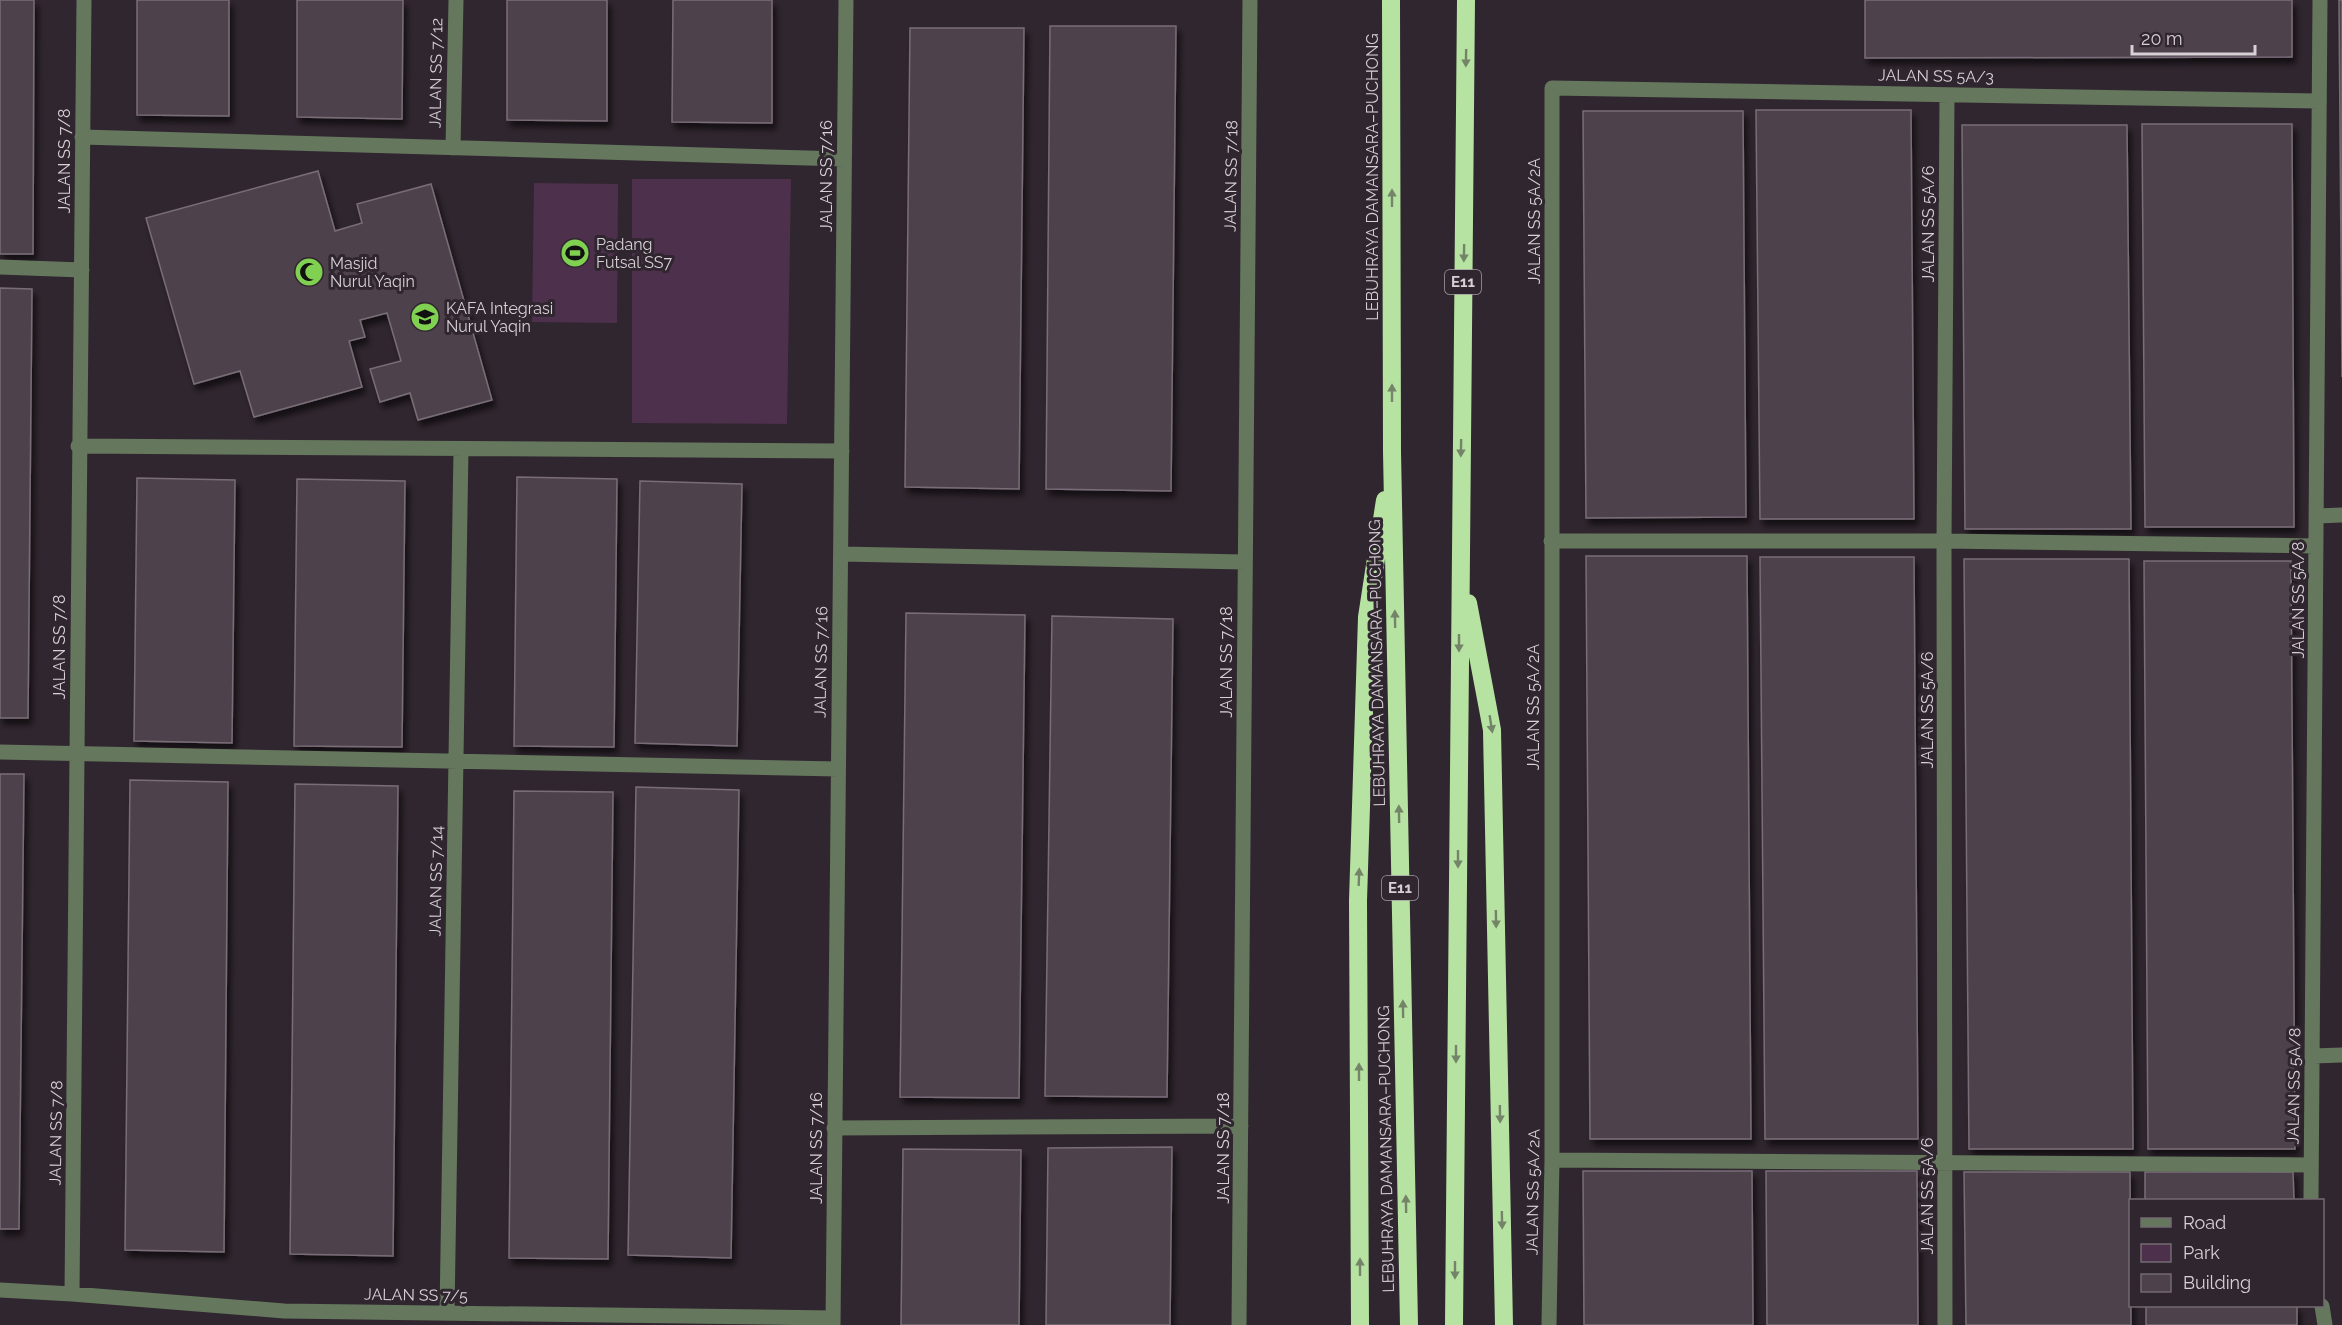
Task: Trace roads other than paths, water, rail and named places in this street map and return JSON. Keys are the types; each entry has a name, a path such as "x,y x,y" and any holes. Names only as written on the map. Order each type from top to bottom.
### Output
{"highway":[{"name":"LEBUHRAYA DAMANSARA–PUCHONG","path":"1391,0 1392,452 1409,1325"},
{"name":"E11","path":"1455,1325 1460,563 1467,0"},
{"path":"1360,1325 1358,901 1367,617 1392,452"},
{"path":"1460,563 1492,730 1504,1325"}],"street":[{"name":"JALAN SS 7/8","path":"72,1294 78,446 84,0"},
{"name":"JALAN SS 7/12","path":"453,148 456,0"},
{"name":"JALAN SS 7/16","path":"833,1322 846,0"},
{"name":"JALAN SS 7/18","path":"1239,1325 1250,0"},
{"name":"JALAN SS 5A/8","path":"2311,1199 2320,0"},
{"name":"JALAN SS 5A/3","path":"1552,88 2319,101"},
{"name":"JALAN SS 5A/2A","path":"1549,1325 1552,1160 1552,88"},
{"name":"JALAN SS 5A/6","path":"1945,1325 1944,541 1947,94"},
{"path":"82,137 844,159"},
{"path":"0,267 82,270"},
{"path":"78,446 842,451"},
{"name":"JALAN SS 7/14","path":"447,1313 461,449"},
{"path":"2317,516 2342,515"},
{"path":"1551,541 1944,541 2316,546"},
{"path":"841,554 1245,562"},
{"path":"0,752 838,769"},
{"path":"2313,1056 2342,1055"},
{"path":"834,1128 1241,1126"},
{"path":"1552,1160 2310,1165"},
{"name":"JALAN SS 7/5","path":"0,1290 72,1294 283,1318 447,1313 833,1322"},
{"path":"2322,1307 2325,1325"}],"place":[{"name":"Padang Futsal SS7","path":"575,253"},
{"name":"Masjid Nurul Yaqin","path":"309,272"},
{"name":"KAFA Integrasi Nurul Yaqin","path":"425,317"}]}
